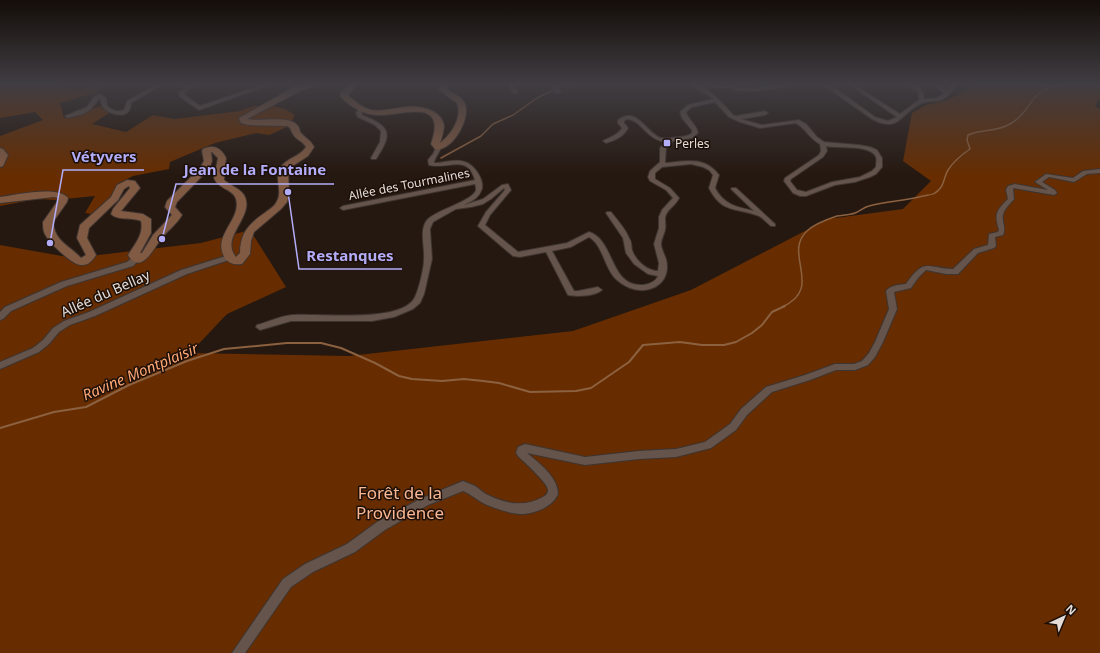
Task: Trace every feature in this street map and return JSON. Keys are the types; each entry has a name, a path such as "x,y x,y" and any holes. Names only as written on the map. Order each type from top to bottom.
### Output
{"main road":[{"path":"0,200 54,194 61,196 63,198 62,202 48,222 47,227 62,249 78,261 82,262 90,258 91,255 82,238 84,227 115,198 120,187 127,183 132,183 135,188 116,214 138,216 146,219 147,222 142,243 133,255 136,259 146,255 157,236 174,220 176,215 170,205 204,169 208,161 205,153 211,149 218,151 222,158 219,178 220,181 239,194 241,201 240,211 227,242 230,257 236,261 243,258 245,254 245,240 250,231 259,221 272,212 281,203 284,189 283,170 287,165 309,150 308,143 297,134 295,127 291,124 284,122 244,122 243,118 249,114"},
{"path":"431,114 438,119 440,124 440,133 435,144 436,147 456,132 459,127 461,114"},
{"path":"0,151 4,155 0,164"}],"street":[{"path":"68,116 73,114"},
{"path":"359,114 376,122 384,132 384,142 374,158"},
{"path":"606,141 617,138 622,133 625,128 621,123 621,120 628,117 640,122 650,134 658,139 670,141 690,137 695,133 694,128 683,114"},
{"path":"731,114 735,118 762,127 796,121 802,124 808,132 823,144 858,146 874,150 880,158 879,167 872,174 863,178 828,184 808,193 800,193 791,190 787,181 788,178 821,156 824,151 823,144"},
{"path":"735,118 756,114"},
{"path":"869,114 879,122 890,124 904,114"},
{"path":"897,114 901,117"},
{"path":"452,208 477,204 490,197 506,185 508,190 482,220 481,226 516,254 520,255 568,246 586,236 593,236 618,278 630,286 639,288 648,287 661,280 663,275 658,237 663,228 662,215 667,207 676,200 675,196 668,189 651,178 651,174 660,165 664,156 663,148 670,141"},
{"name":"Allée des Tourmalines","path":"260,327 292,318 372,318 394,314 410,307 417,301 428,259 428,225 433,218 478,193 479,181 475,172 469,165 454,162 439,165 431,164 431,160 436,154 439,146"},
{"path":"660,165 695,162 704,164 716,175 712,188 723,203 733,208 762,215"},
{"path":"238,653 287,583 309,568 352,548 381,526 424,502 463,486 471,489 487,500 513,508 524,509 537,506 549,499 553,494 553,487 540,471 521,453 521,450 525,448 585,461 639,454 676,453 708,445 733,426 744,412 770,389 808,378 835,367 865,364 879,342 893,309 890,291 895,288 908,286 918,271 922,268 930,267 954,272 976,252 992,246 991,236 1001,233 1002,230 998,216 999,212 1011,199 1008,190 1010,187 1015,186 1052,194 1054,193 1053,191 1038,182 1048,175 1074,180 1085,172 1100,171"},
{"name":"Allée des Tourmalines","path":"343,208 479,181"},
{"path":"734,189 773,225"},
{"path":"609,213 628,243 628,249 636,262 652,274 660,273 663,269"},
{"path":"548,250 571,293 578,294 598,290"},
{"name":"Allée du Bellay","path":"0,366 36,350 46,342 56,330 67,323 92,314 184,272 230,257"},
{"path":"0,317 8,310 64,284 130,264 136,259"}],"green space":[{"path":"0,114 21,114 0,118"},
{"path":"37,114 63,114 64,118 75,114 107,114 92,124 126,132 153,115 174,119 211,114 295,115 289,126 269,135 256,133 215,143 170,162 169,169 133,176 119,183 110,197 92,214 85,213 95,196 55,200 37,199 0,206 0,136 43,120"},
{"name":"Forêt de la Providence","path":"912,114 1100,114 1100,653 0,653 0,245 73,258 201,243 250,230 286,287 227,314 190,353 349,356 573,331 691,290 828,219 903,209 931,181 903,161"}],"waterway":[{"path":"441,158 481,136 493,124 514,114"},
{"name":"Ravine Montplaisir","path":"782,307 794,299 801,290 802,281 799,250 801,240 810,228 837,216 853,214 867,207 935,193 941,188 946,173 950,167 958,158 970,149 967,140 968,135 1005,127 1022,114"},
{"name":"Ravine Montplaisir","path":"0,428 54,412 86,407 129,385 187,361 224,349 287,343 321,343 341,348 375,363 399,376 412,379 442,381 464,379 483,381 499,383 530,392 576,391 591,388 629,362 643,345 680,342 702,345 724,345 736,342 752,333 762,325 772,312 785,306"}],"place":[{"name":"Perles","path":"667,143"},
{"name":"Restanques","path":"288,192"},
{"name":"Jean de la Fontaine","path":"162,239"},
{"name":"Vétyvers","path":"50,243"}]}
